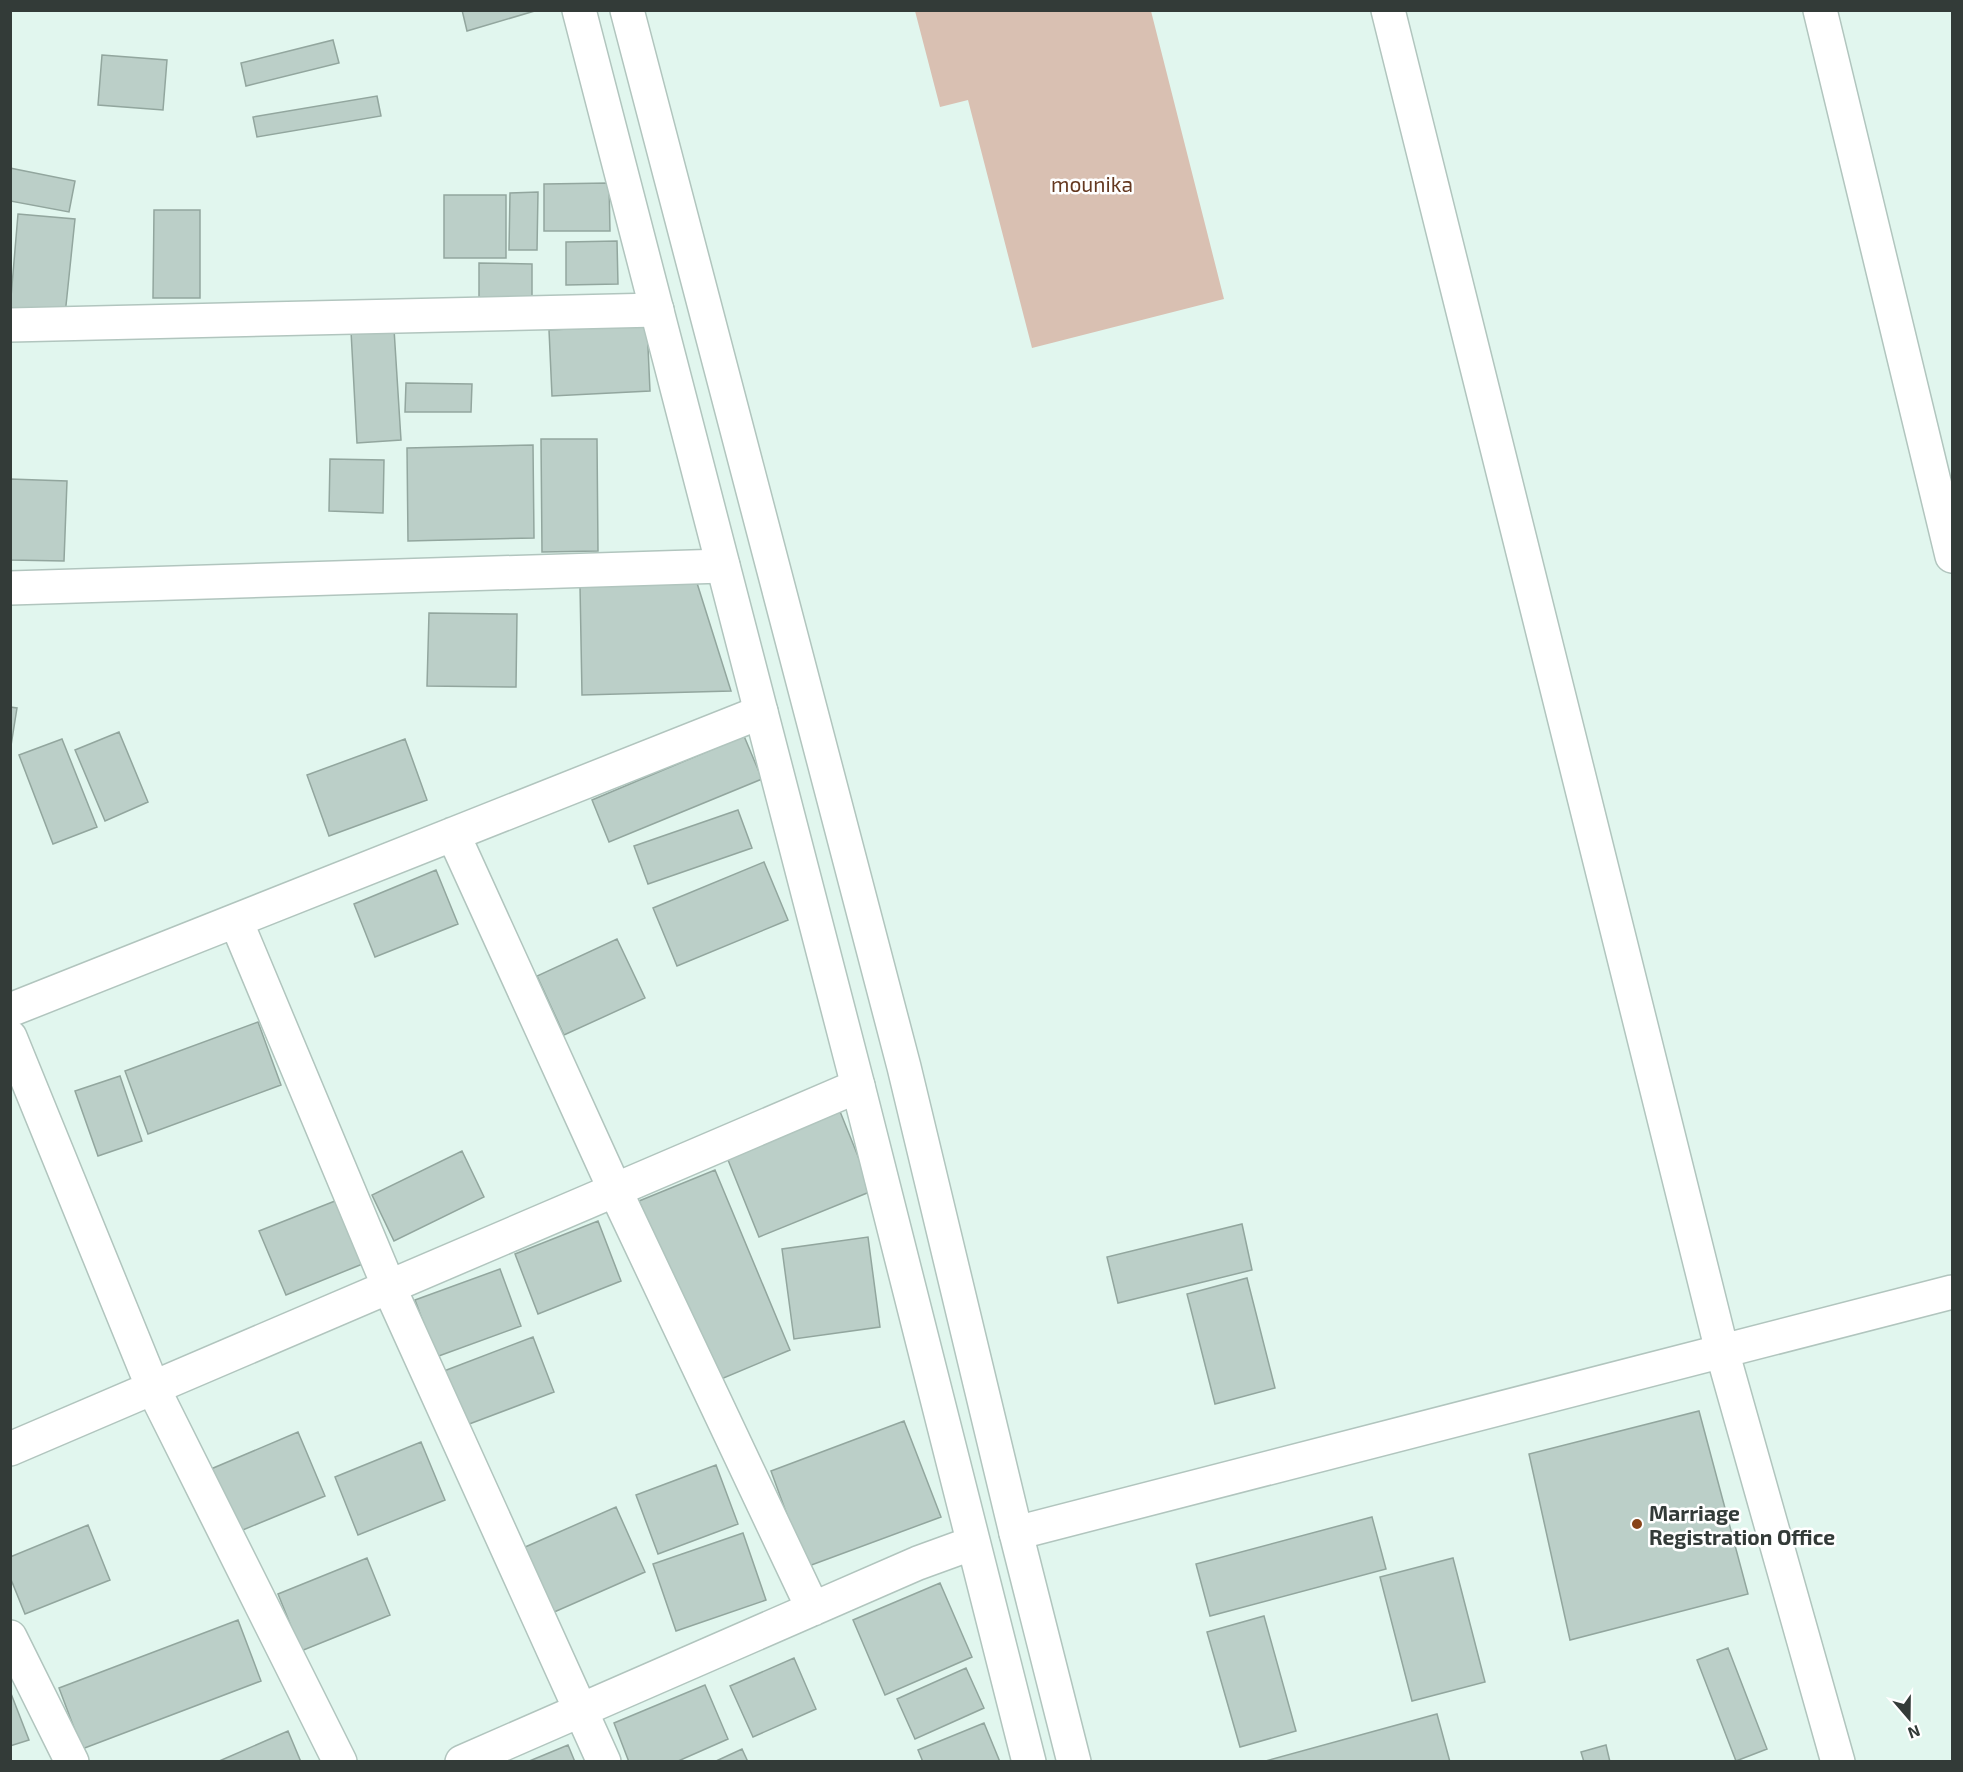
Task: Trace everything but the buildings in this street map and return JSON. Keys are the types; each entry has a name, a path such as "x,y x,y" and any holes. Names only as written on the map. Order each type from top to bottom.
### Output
{"main road":[{"path":"579,10 858,1086 1029,1761"},
{"path":"627,10 904,1068 1016,1533 1074,1761"},
{"path":"1388,10 1722,1351 1838,1761"},
{"path":"1820,10 1953,556"},
{"path":"10,325 657,310"},
{"path":"10,588 723,566"},
{"path":"10,1010 761,712"},
{"path":"453,834 615,1190 813,1609"},
{"path":"236,921 388,1287 604,1761"},
{"path":"10,1037 153,1388 340,1761"},
{"path":"10,1449 858,1086"},
{"path":"1016,1533 1953,1292"},
{"path":"462,1761 918,1563 974,1543"},
{"path":"10,1637 72,1761"}],"green space":[{"name":"mounika","path":"915,11 1151,11 1224,299 1032,348 968,100 940,107"}],"place":[{"name":"Marriage Registration Office","path":"1637,1524"}]}
